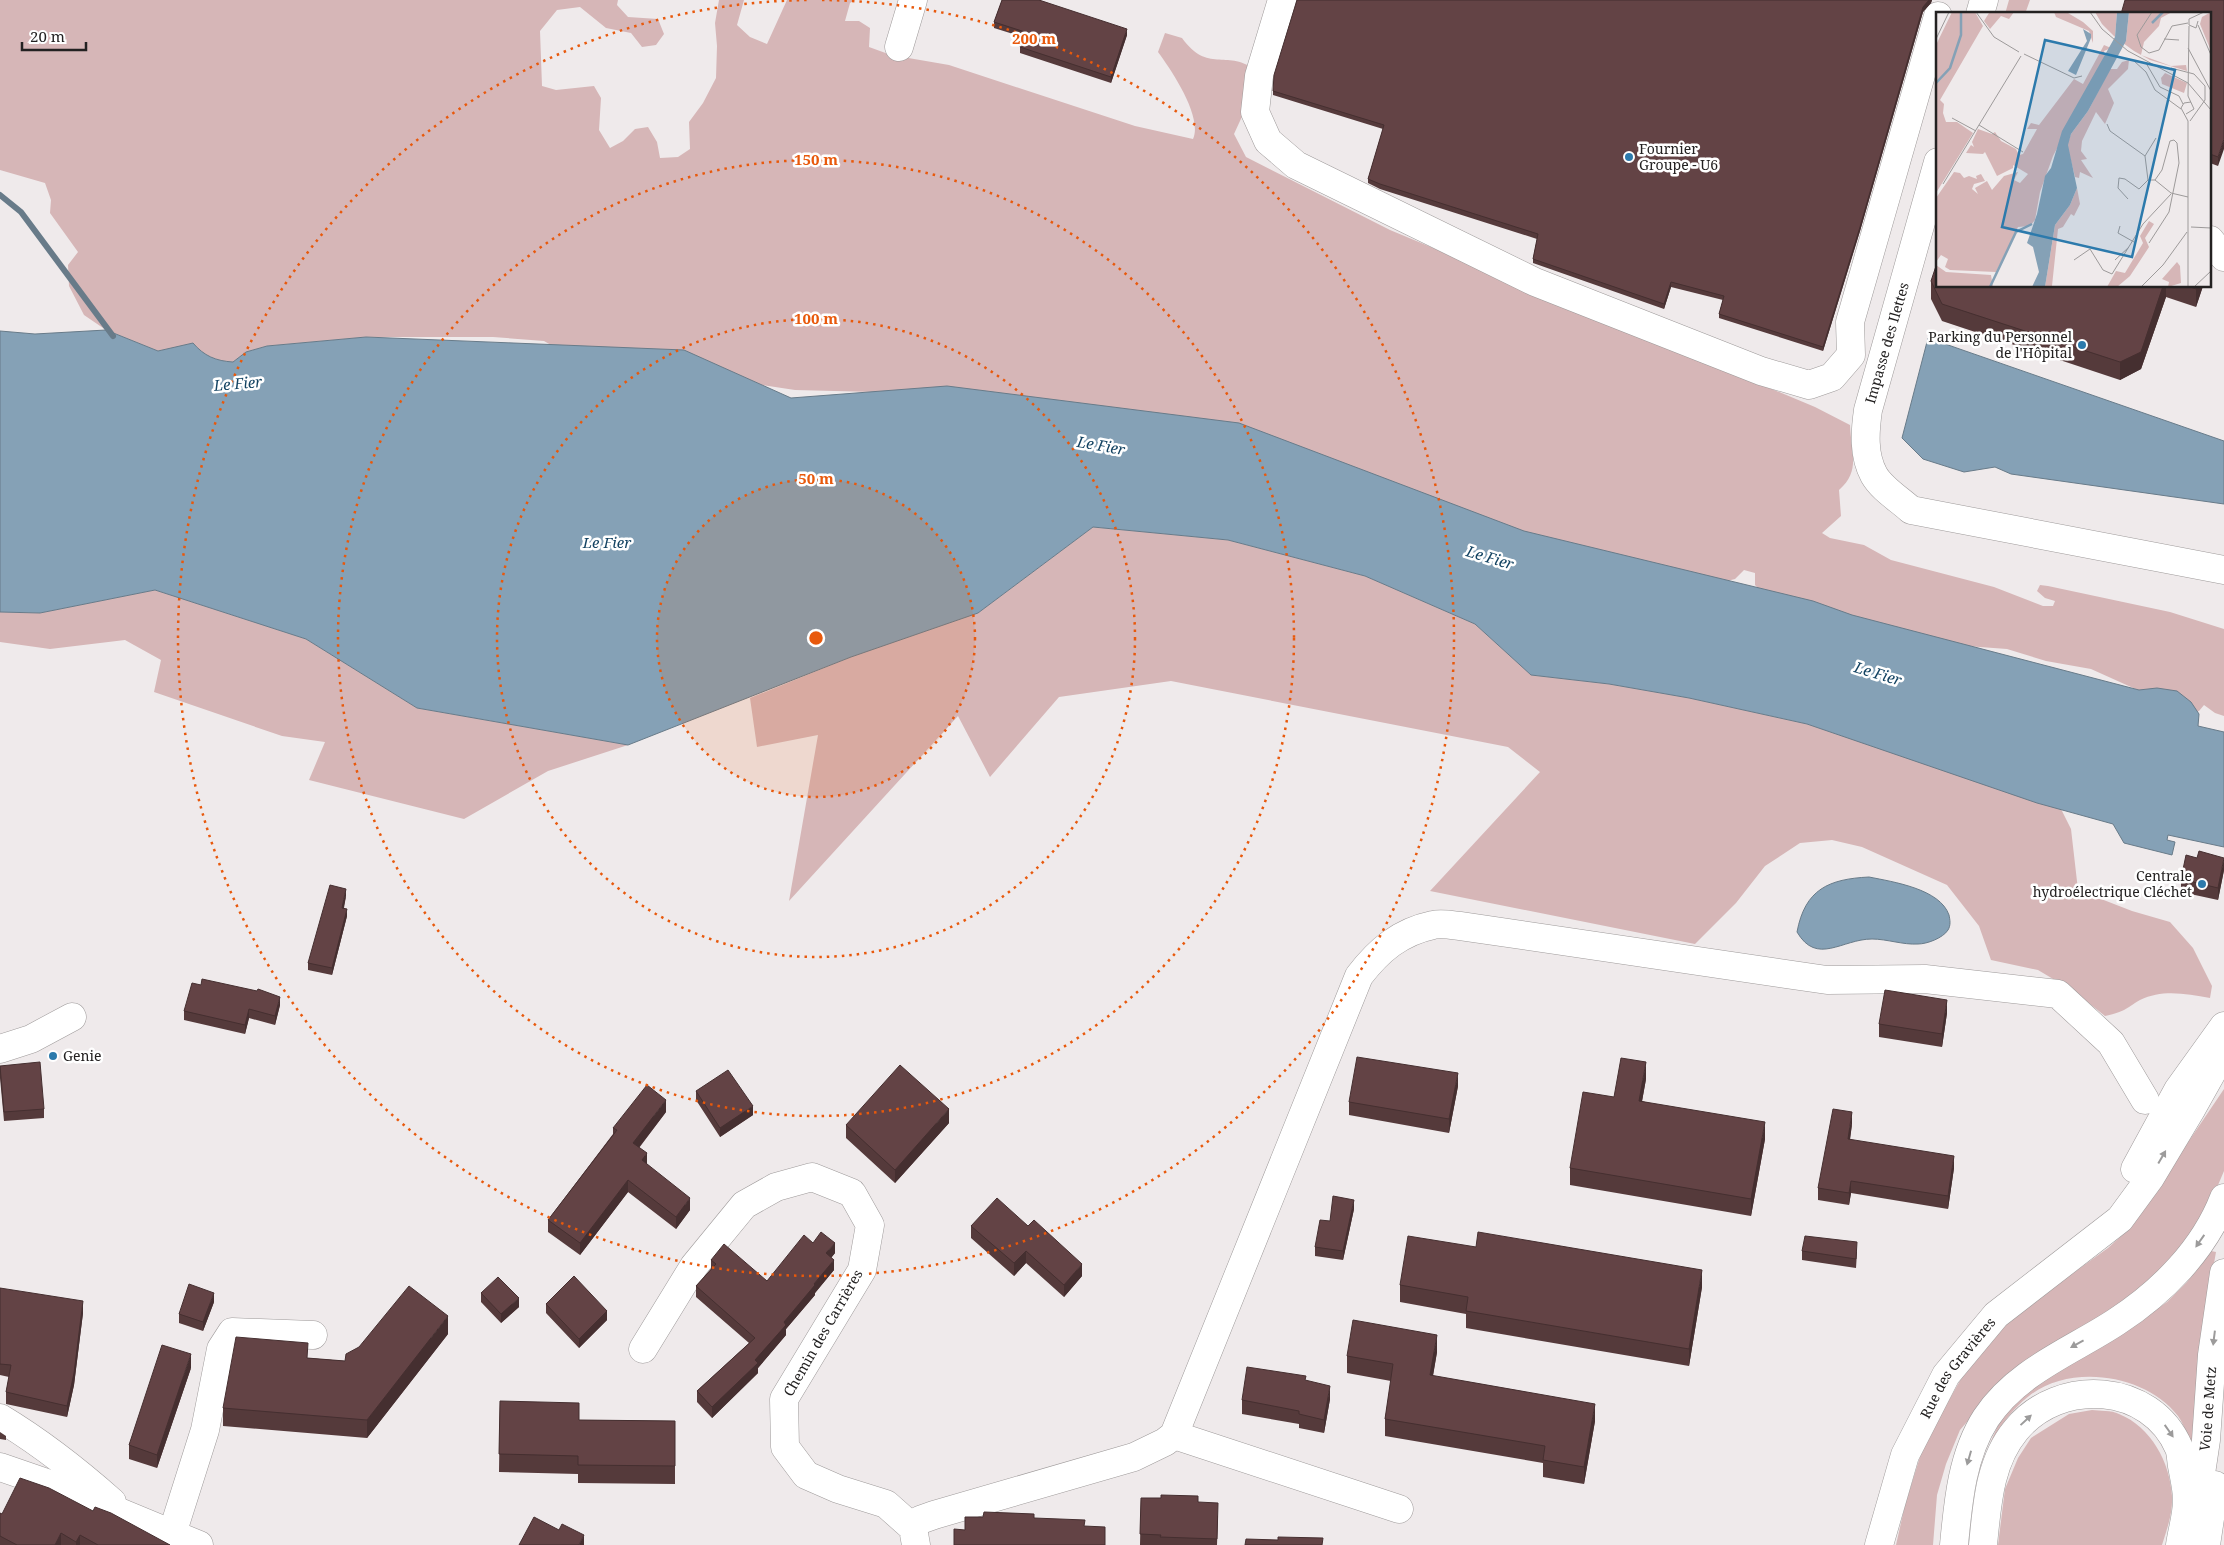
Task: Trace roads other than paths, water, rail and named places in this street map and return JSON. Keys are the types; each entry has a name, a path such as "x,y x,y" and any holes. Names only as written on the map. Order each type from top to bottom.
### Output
{"main road":[{"path":"899,47 913,0"},
{"path":"1282,0 1259,76 1255,112 1268,141 1296,165 1535,282 1762,371 1809,385 1832,377 1850,355 1850,322 1936,22"},
{"name":"Impasse des Ilettes","path":"1936,169 1868,410 1865,429 1866,448 1874,474 1881,484 1910,510 2224,570"},
{"path":"2212,242 2224,257"},
{"path":"914,1537 920,1520 1134,1457 1166,1442 1174,1435 1359,976 1372,959 1390,942 1434,924 1460,926 1827,980 1925,979 2058,994 2112,1043 2145,1100"},
{"path":"0,1049 32,1039 72,1017"},
{"name":"Rue des Gravières","path":"1879,1545 1906,1455 1946,1375 1996,1315 2120,1219 2138,1196 2185,1099 2215,1050 2224,1026"},
{"path":"2142,1155 2138,1114 2145,1100 2155,1091 2185,1099"},
{"name":"Rue des Gravières","path":"2099,1234 2128,1184 2142,1155 2185,1099"},
{"name":"Chemin des Carrières","path":"643,1349 694,1266 744,1205 776,1187 812,1177 852,1193 870,1225 862,1270 784,1399 784,1447 806,1475 838,1489 886,1504 914,1537"},
{"path":"1954,1545 1959,1493 1972,1447 1986,1417 2013,1388 2036,1370 2116,1322 2155,1293 2183,1266 2206,1232 2224,1198"},
{"name":"Voie de Metz","path":"2185,1545 2198,1501 2206,1440 2212,1355 2224,1273"},
{"path":"172,1534 205,1430 221,1349 232,1332 313,1335"},
{"name":"Voie de Metz","path":"2206,1545 2218,1466 2224,1388"},
{"path":"1983,1545 1988,1494 2001,1454 2015,1430 2034,1412 2063,1397 2094,1392 2123,1397 2145,1407 2167,1428 2180,1449 2187,1500 2180,1545"},
{"path":"0,1418 27,1434 84,1477 126,1515"},
{"path":"1174,1435 1399,1509"},
{"path":"0,1466 199,1545"}],"water":[{"name":"Le Fier","path":"106,330 158,351 193,343 211,357 233,362 246,352 267,346 366,337 684,350 791,398 947,386 1239,423 1524,531 1813,601 1852,615 2139,690 2157,688 2177,691 2191,702 2199,714 2198,726 2224,732 2224,847 2168,835 2167,840 2175,842 2172,855 2124,843 2113,824 2037,803 1807,724 1689,698 1609,684 1531,675 1475,624 1365,576 1228,540 1093,527 978,613 851,657 628,745 417,708 306,639 155,590 40,613 0,612 0,331 35,334"},
{"path":"1928,338 2224,441 2224,504 2011,474 1995,467 1964,472 1923,459 1902,438"},
{"path":"1869,877 1903,884 1936,899 1944,906 1949,915 1950,924 1946,933 1939,938 1922,944 1872,939 1822,949 1813,947 1805,942 1797,932 1801,917 1813,896 1821,889 1842,880"}],"waterway":[{"path":"0,195 21,212 113,336"}],"place":[{"name":"Fournier Groupe - U6","path":"1629,157"},
{"name":"Parking du Personnel de l'Hôpital","path":"2082,345"},
{"name":"Centrale hydroélectrique Cléchet","path":"2202,884"},
{"name":"Genie","path":"53,1056"}]}
